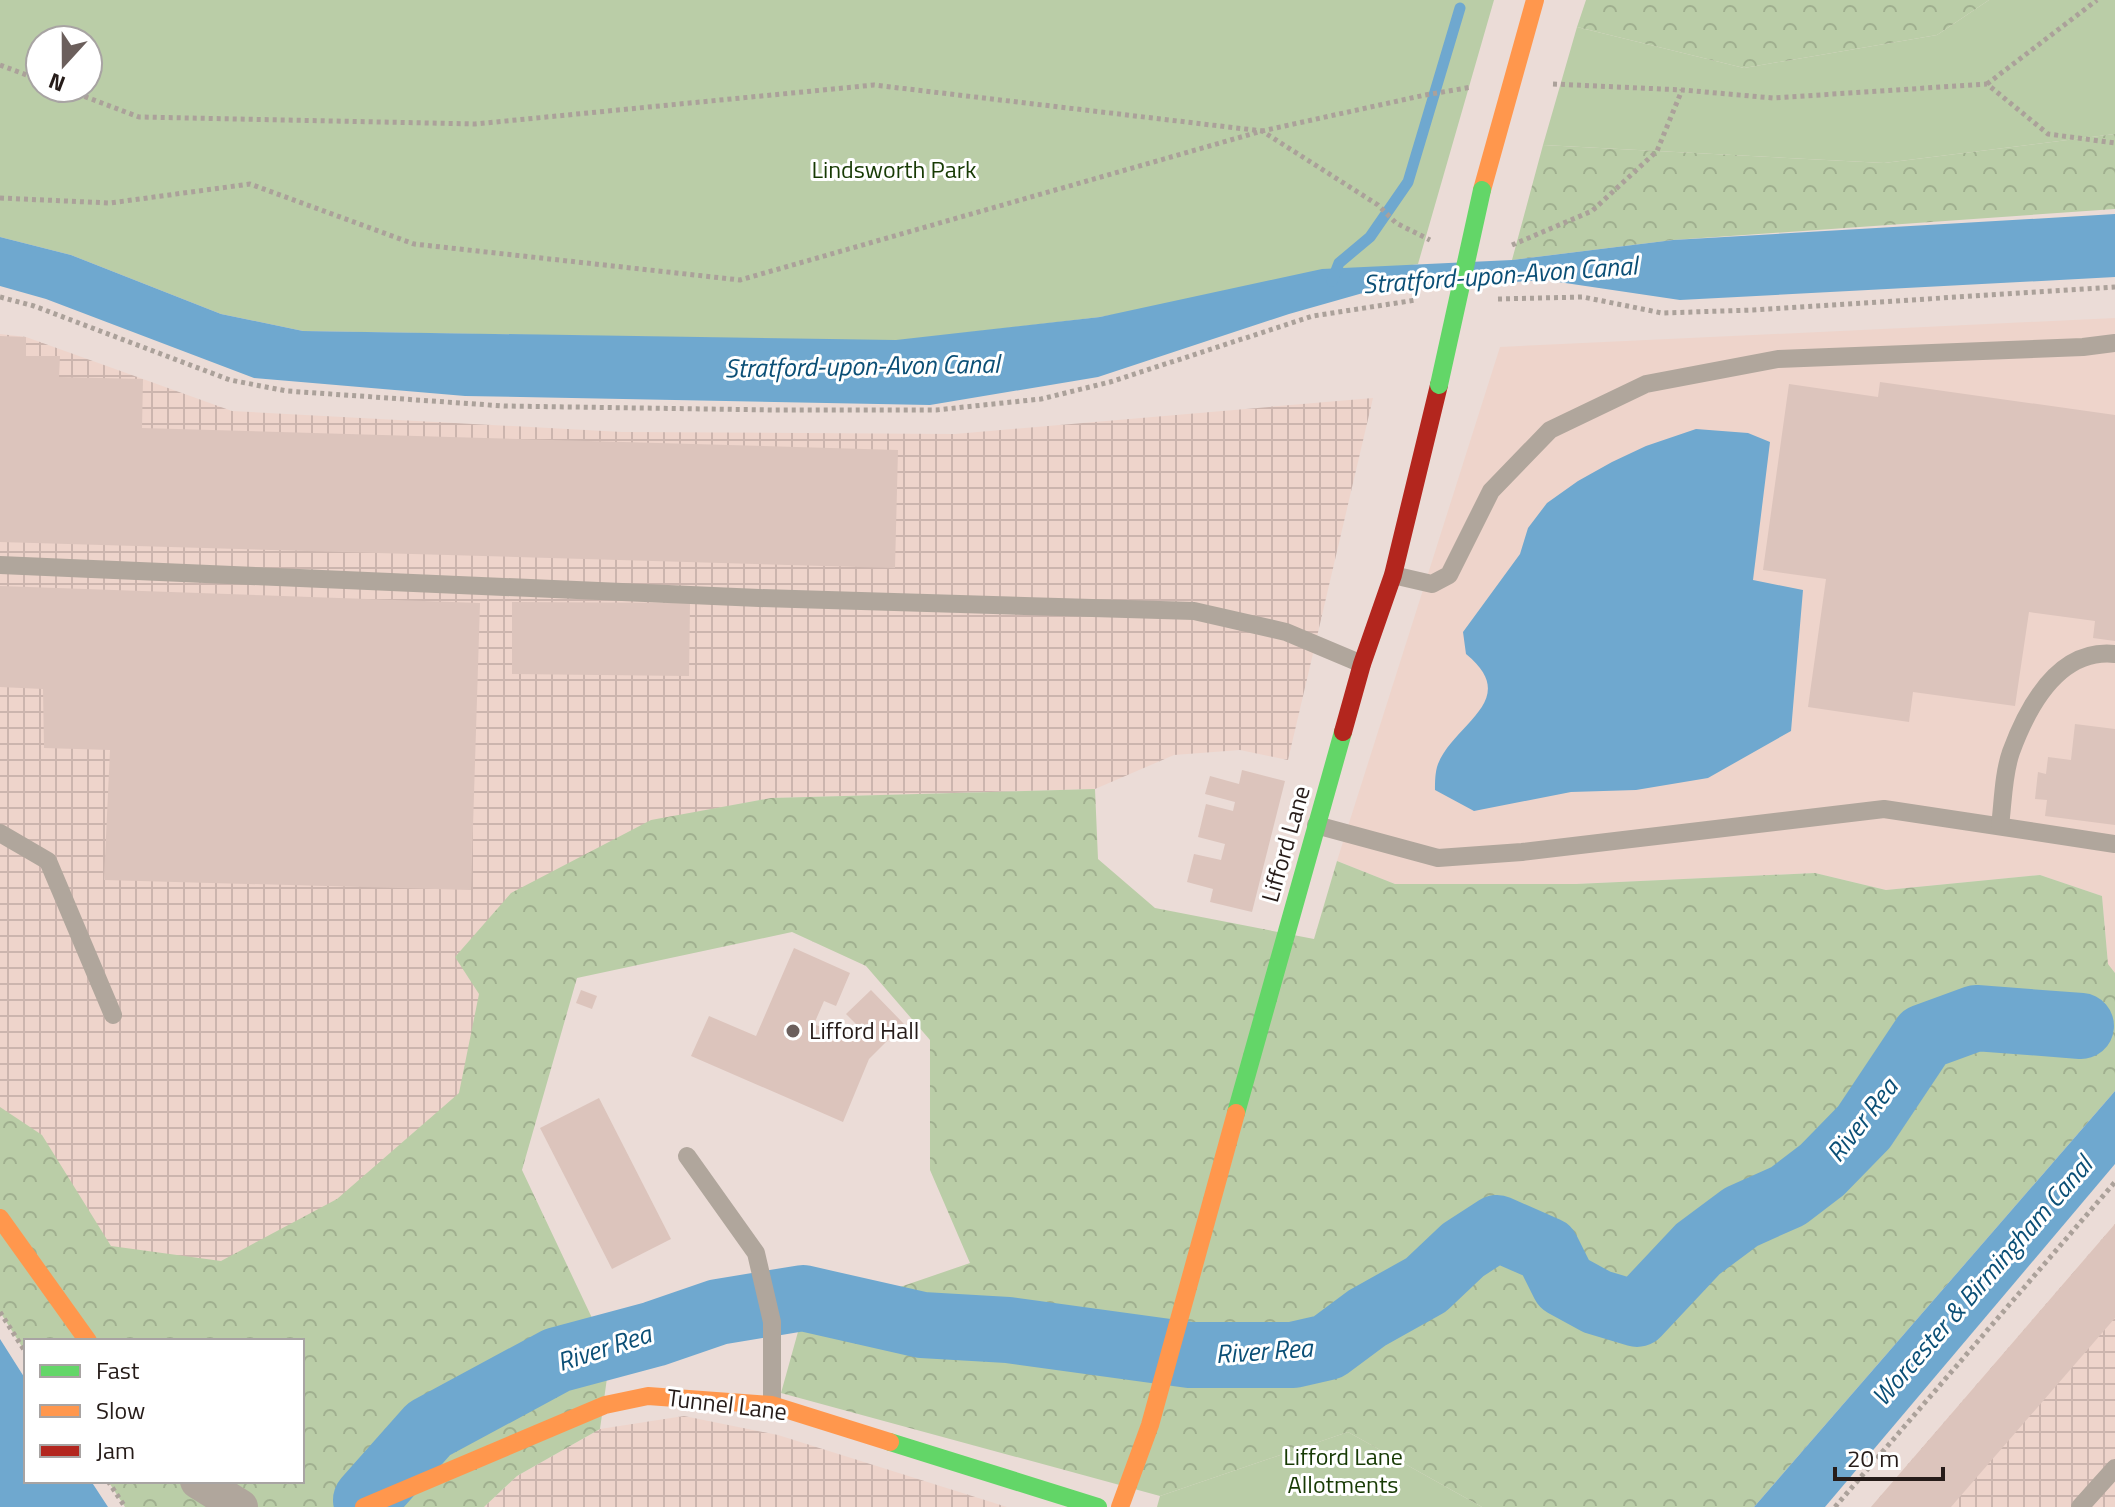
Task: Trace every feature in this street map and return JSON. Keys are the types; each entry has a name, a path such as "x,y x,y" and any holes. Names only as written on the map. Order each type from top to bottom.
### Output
{"street":[{"name":"Lifford Lane","path":"1120,1507 1150,1425 1362,664 1393,575 1482,190 1535,0"},
{"path":"0,1218 87,1339"},
{"name":"Tunnel Lane","path":"364,1507 605,1405 648,1396 772,1405 1098,1507"},
{"path":"201,1483 240,1507"}],"lane":[{"path":"1393,575 1432,584 1449,575 1491,491 1550,430 1646,384 1778,359 2068,348 2115,343"},
{"path":"0,565 759,598 1194,611 1286,632 1362,664"},
{"path":"2000,826 2011,754 2041,691 2067,665 2099,652 2115,654"},
{"path":"1316,825 1438,858 1537,851 1884,809 2115,844"},
{"path":"0,833 48,861 113,1015"},
{"path":"687,1156 756,1253 772,1322 772,1405"},
{"path":"2080,1507 2115,1468"}],"path":[{"path":"1511,82 1683,90 1773,98 1987,84 2097,0"},
{"path":"0,65 24,74"},
{"path":"1987,84 2048,134 2115,143"},
{"path":"104,104 139,117 475,124 874,85 1262,131 1378,205 1396,223 1435,242"},
{"path":"0,198 110,203 250,184 414,244 740,280 1262,131 1459,89"},
{"path":"1516,245 1592,211 1657,151 1683,90"},
{"path":"1487,299 1583,297 1662,313 1782,309 2115,287"},
{"path":"0,297 34,306 230,380 287,391 504,406 775,410 936,410 1041,399 1110,382 1313,316 1423,300"},
{"path":"1835,1507 2115,1182"},
{"path":"0,1312 24,1350"},
{"path":"109,1483 125,1507"}],"shaded area":[{"path":"2115,318 2115,973 2108,964 2102,896 2040,875 1886,890 1815,873 1576,884 1395,884 1337,861 1500,347"},
{"path":"0,334 26,337 232,411 622,432 955,434 1373,398 1288,760 1240,750 1174,755 1095,789 771,798 651,821 577,978 304,1339 152,1339 0,1143"},
{"path":"2115,1224 2115,1507 1871,1507"},
{"path":"684,1416 778,1435 1007,1507 484,1507 517,1476 600,1429"}],"green space":[{"name":"Lindsworth Park","path":"0,0 1494,0 1418,264 1100,317 896,341 303,331 221,314 71,255 0,237"},
{"path":"1586,0 1989,0 1937,35 1744,68 1577,27"},
{"path":"1989,0 2115,0 2115,134 1884,163 1543,145 1577,27 1744,68 1937,35"},
{"path":"2115,134 2115,209 1673,240 1512,260 1543,145 1884,163"},
{"path":"1095,789 1098,859 1155,908 1314,939 1337,861 1395,884 1576,884 1815,873 1886,890 2040,875 2102,896 2108,964 2115,973 2115,1091 1754,1507 1482,1507 1348,1432 1160,1496 781,1393 801,1321 970,1263 930,1170 930,1040 866,966 792,932 577,978 522,1170 610,1356 600,1429 517,1476 484,1507 125,1507 109,1483 304,1483 304,1339 24,1339 24,1350 0,1312 0,1107 42,1135 111,1246 221,1261 337,1199 459,1093 479,994 455,957 511,893 651,820 771,798"},
{"name":"Lifford Lane Allotments","path":"1348,1432 1482,1507 1157,1507 1160,1496"}],"water":[{"name":"Stratford-upon-Avon Canal","path":"2115,214 2115,277 1680,300 1545,280 1370,291 1289,314 1098,377 930,405 465,396 254,378 46,299 0,286 0,237 71,255 221,314 303,331 896,340 1100,317 1322,269 1512,260 1673,240"},
{"path":"1696,429 1748,433 1770,442 1753,580 1803,590 1791,731 1708,778 1636,790 1571,792 1474,811 1435,790 1438,764 1446,749 1486,698 1488,685 1482,670 1466,654 1463,632 1520,554 1528,528 1547,503 1578,481 1646,446"},
{"name":"Worcester & Birmingham Canal","path":"2115,1091 2115,1164 1825,1507 1754,1507"},
{"path":"0,1339 24,1377 24,1483 92,1483 108,1507 0,1507"}],"building":[{"path":"0,336 26,337 26,356 60,356 59,377 143,379 142,428 898,450 895,568 0,542"},
{"path":"1880,382 2115,415 2115,641 2093,638 2095,621 2029,612 2015,706 1913,692 1909,722 1808,707 1826,579 1763,570 1789,384 1878,397"},
{"path":"0,586 480,603 471,890 104,880 110,750 44,748 43,689 0,687"},
{"path":"512,602 690,603 689,676 512,674"},
{"path":"2075,724 2115,729 2115,825 2045,816 2047,800 2035,799 2038,772 2046,774 2048,757 2071,760"},
{"path":"1242,770 1285,781 1252,912 1210,902 1213,889 1187,882 1194,854 1221,860 1225,844 1198,837 1206,804 1233,811 1235,802 1205,794 1210,776 1239,784"},
{"name":"Lifford Hall","path":"794,948 850,973 836,1006 824,1001 814,1024 845,1038 857,1025 846,1014 871,990 904,1024 869,1059 843,1122 691,1056 709,1016 756,1036"},
{"path":"581,990 597,996 592,1009 576,1003"},
{"path":"599,1098 671,1239 612,1269 540,1128"},
{"path":"2115,1224 2115,1318 1951,1507 1871,1507"}],"waterway":[{"path":"1332,281 1339,263 1370,237 1408,182 1460,8"},
{"name":"River Rea","path":"366,1500 429,1429 557,1360 654,1334 718,1312 803,1298 922,1325 1008,1330 1190,1355 1293,1355 1328,1347 1367,1318 1426,1285 1463,1250 1497,1228 1547,1250 1564,1284 1597,1302 1637,1314 1698,1249 1741,1217 1788,1196 1822,1170 1864,1127 1924,1037 1976,1018 2081,1026"}],"traffic: fast":[{"path":"1439,385 1482,190"},
{"path":"1236,1113 1343,732"},
{"path":"890,1442 1098,1507"}],"traffic: slow":[{"path":"1482,190 1535,0"},
{"path":"1120,1507 1150,1425 1236,1113"},
{"path":"0,1218 87,1339"},
{"path":"364,1507 605,1405 648,1396 772,1405 890,1442"}],"traffic: jam":[{"path":"1343,732 1362,664 1393,575 1439,385"}],"place":[{"name":"Lifford Hall","path":"793,1031"}]}
